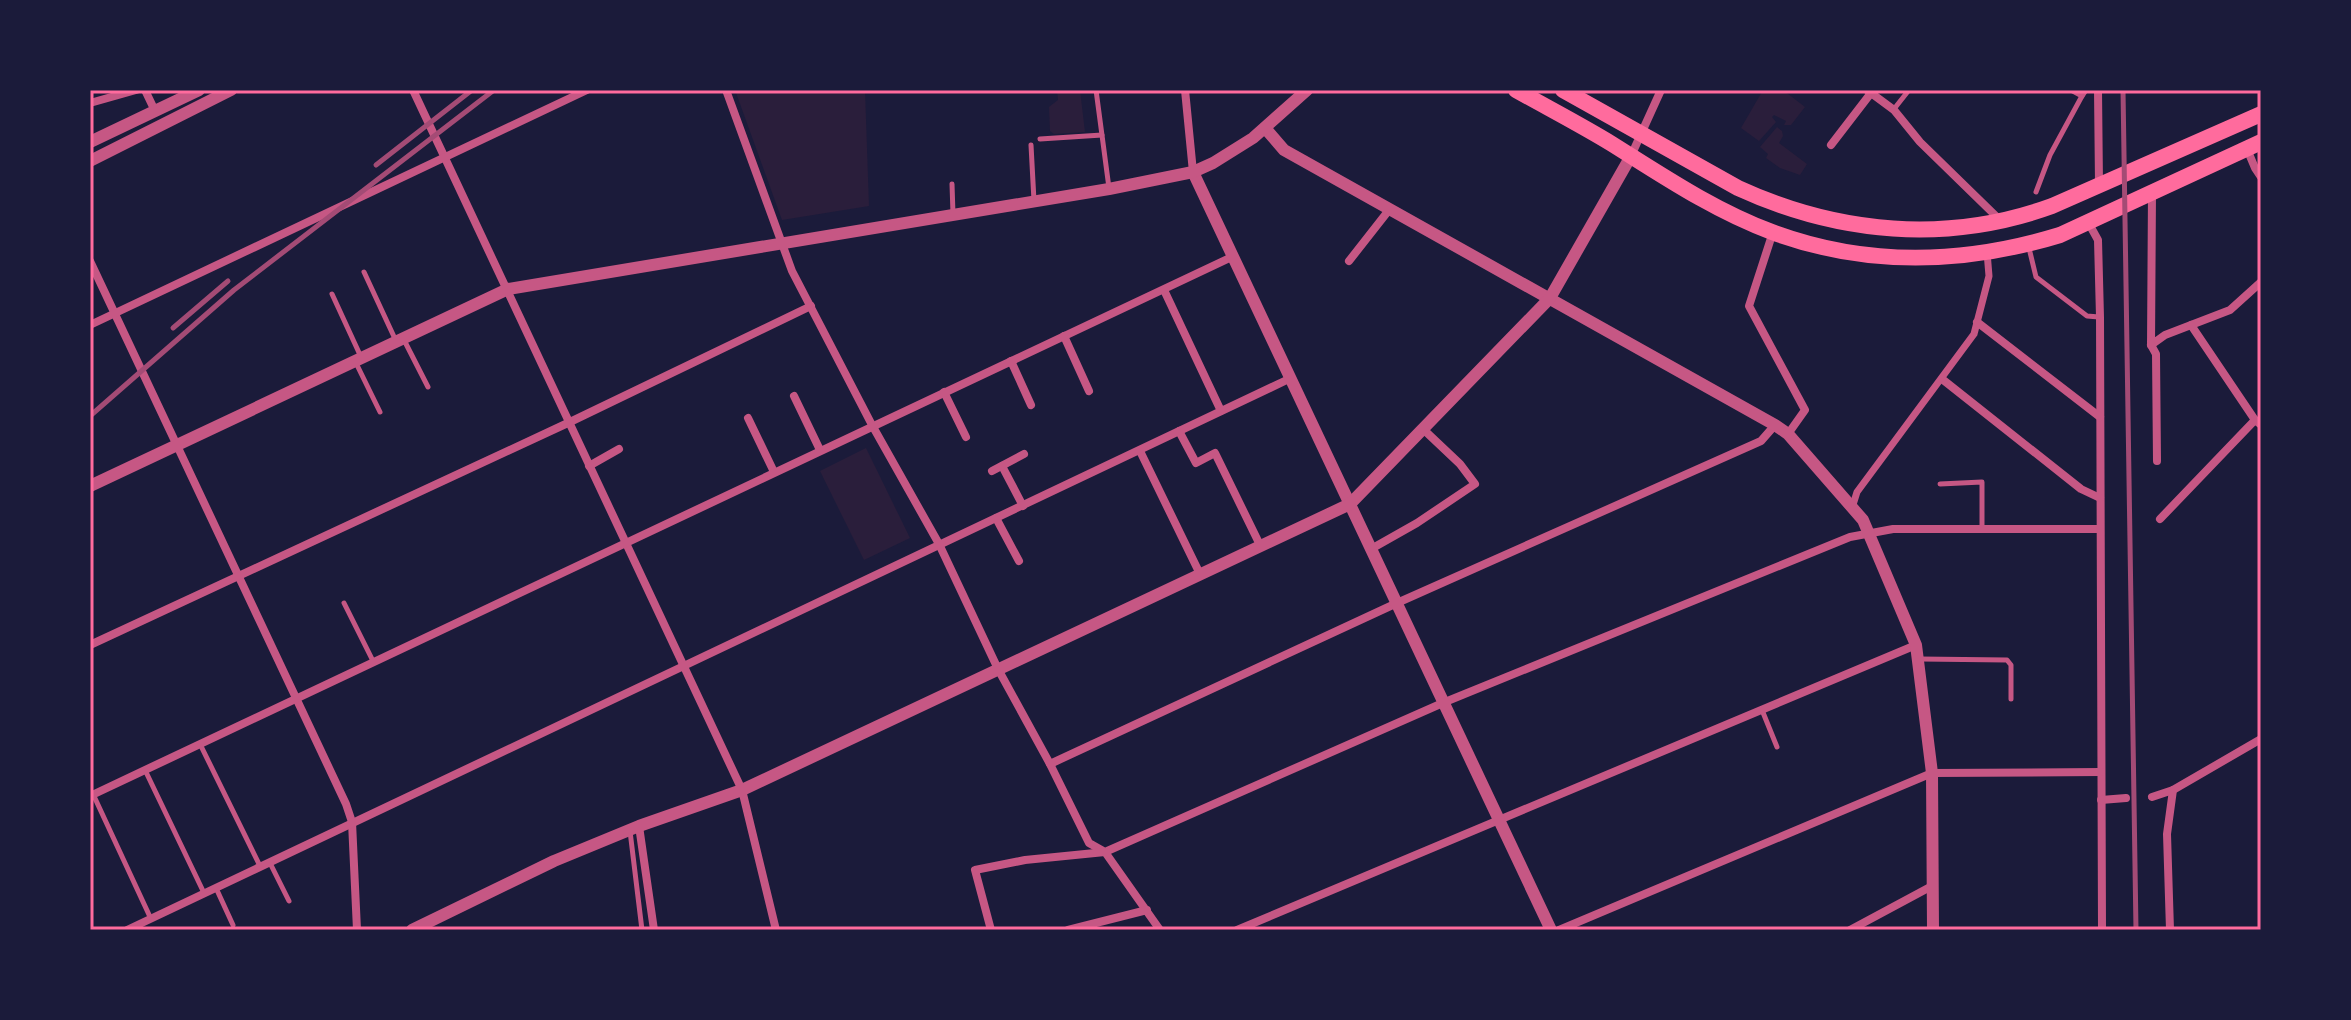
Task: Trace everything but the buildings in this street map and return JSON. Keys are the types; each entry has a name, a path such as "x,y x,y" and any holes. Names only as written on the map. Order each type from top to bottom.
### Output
{"highway":[{"path":"1516,90 1730,213 1773,232 1828,249 1879,257 1923,258 2028,245 2060,235 2254,145"},
{"path":"1563,90 1738,188 1778,205 1819,218 1876,228 1905,229 1942,229 2001,222 2052,206 2261,114"}],"street":[{"path":"90,103 136,90"},
{"path":"145,90 155,111"},
{"path":"90,142 199,90"},
{"path":"90,161 231,90"},
{"path":"413,90 742,790 776,930"},
{"path":"90,325 587,90"},
{"path":"726,90 792,271 872,425 939,544 998,669 1089,843 1105,852 1160,930"},
{"path":"1185,90 1193,172 1551,930"},
{"path":"90,486 508,289 1034,202 1193,172 1265,128 1307,90"},
{"path":"412,930 554,861 742,790 1350,504 1550,298 1631,156 1661,90"},
{"path":"2098,90 2099,184"},
{"path":"1831,145 1869,92 1894,110 1920,142 2001,222"},
{"path":"1265,128 1284,150 1775,425 1788,434 1863,520 1916,645 1932,773 1933,930"},
{"path":"2254,145 2255,168 2261,177"},
{"path":"2152,191 2151,345 2156,354 2157,461"},
{"path":"1349,261 1389,210"},
{"path":"2088,222 2098,240 2100,317 2102,930"},
{"path":"1773,232 1749,306 1805,410 1788,434"},
{"path":"1852,508 1857,492 1974,334 1989,276 1987,252"},
{"path":"92,795 1234,256"},
{"path":"90,261 297,698 352,822 357,930"},
{"path":"2151,345 2165,335 2230,310 2261,282"},
{"path":"1164,290 1221,411"},
{"path":"90,645 570,422 811,306"},
{"path":"1977,322 2100,417"},
{"path":"2160,519 2258,423 2191,325"},
{"path":"1064,336 1089,391"},
{"path":"1011,361 1031,405"},
{"path":"127,930 1291,378"},
{"path":"1942,379 2081,489 2100,498"},
{"path":"944,392 966,437"},
{"path":"794,396 820,450"},
{"path":"748,418 774,472"},
{"path":"1050,764 1397,603 1761,441 1775,425"},
{"path":"1371,549 1475,484 1460,464 1423,429"},
{"path":"1179,431 1196,463 1215,453 1260,545"},
{"path":"589,466 619,449"},
{"path":"1140,451 1200,574"},
{"path":"992,471 1024,454"},
{"path":"1002,466 1023,506"},
{"path":"996,518 1019,561"},
{"path":"991,930 975,870 1025,860 1105,852 1445,702 1850,537 1893,529 2100,529"},
{"path":"1237,930 1916,645"},
{"path":"2152,797 2173,790 2261,739"},
{"path":"1559,930 1932,773 2101,772"},
{"path":"2170,930 2167,834 2173,790"},
{"path":"2101,800 2126,798"},
{"path":"635,828 654,930"},
{"path":"1856,929 1932,886"},
{"path":"1068,930 1147,910"}],"lane":[{"path":"1096,90 1109,189"},
{"path":"1894,110 1909,90"},
{"path":"2036,192 2050,155 2084,93 2071,90"},
{"path":"1040,139 1102,135"},
{"path":"1031,145 1034,202"},
{"path":"952,184 954,215"},
{"path":"2028,245 2036,277 2087,316 2100,317"},
{"path":"364,272 428,387"},
{"path":"332,294 380,412"},
{"path":"1940,484 1982,482 1982,529"},
{"path":"344,603 373,661"},
{"path":"1918,659 2007,660 2011,665 2011,699"},
{"path":"1762,710 1777,747"},
{"path":"200,744 265,864 289,901"},
{"path":"145,770 204,893"},
{"path":"92,795 151,919"},
{"path":"635,828 642,930"},
{"path":"216,888 233,925"}],"shaded area":[{"path":"735,90 865,90 869,206 782,220"},
{"path":"1057,90 1080,90 1085,132 1054,134 1050,131 1049,107 1058,100"},
{"path":"1763,90 1783,90 1805,107 1791,125 1784,125 1786,121 1774,115 1772,117 1776,122 1759,141 1741,128"},
{"path":"1777,127 1783,136 1779,143 1807,164 1800,175 1780,168 1766,158 1768,154 1760,147"},
{"path":"866,448 910,538 864,560 820,471"}],"railway":[{"path":"376,165 472,90"},
{"path":"90,416 234,290 494,90"},
{"path":"2123,90 2136,930"},
{"path":"173,328 228,281"}]}
